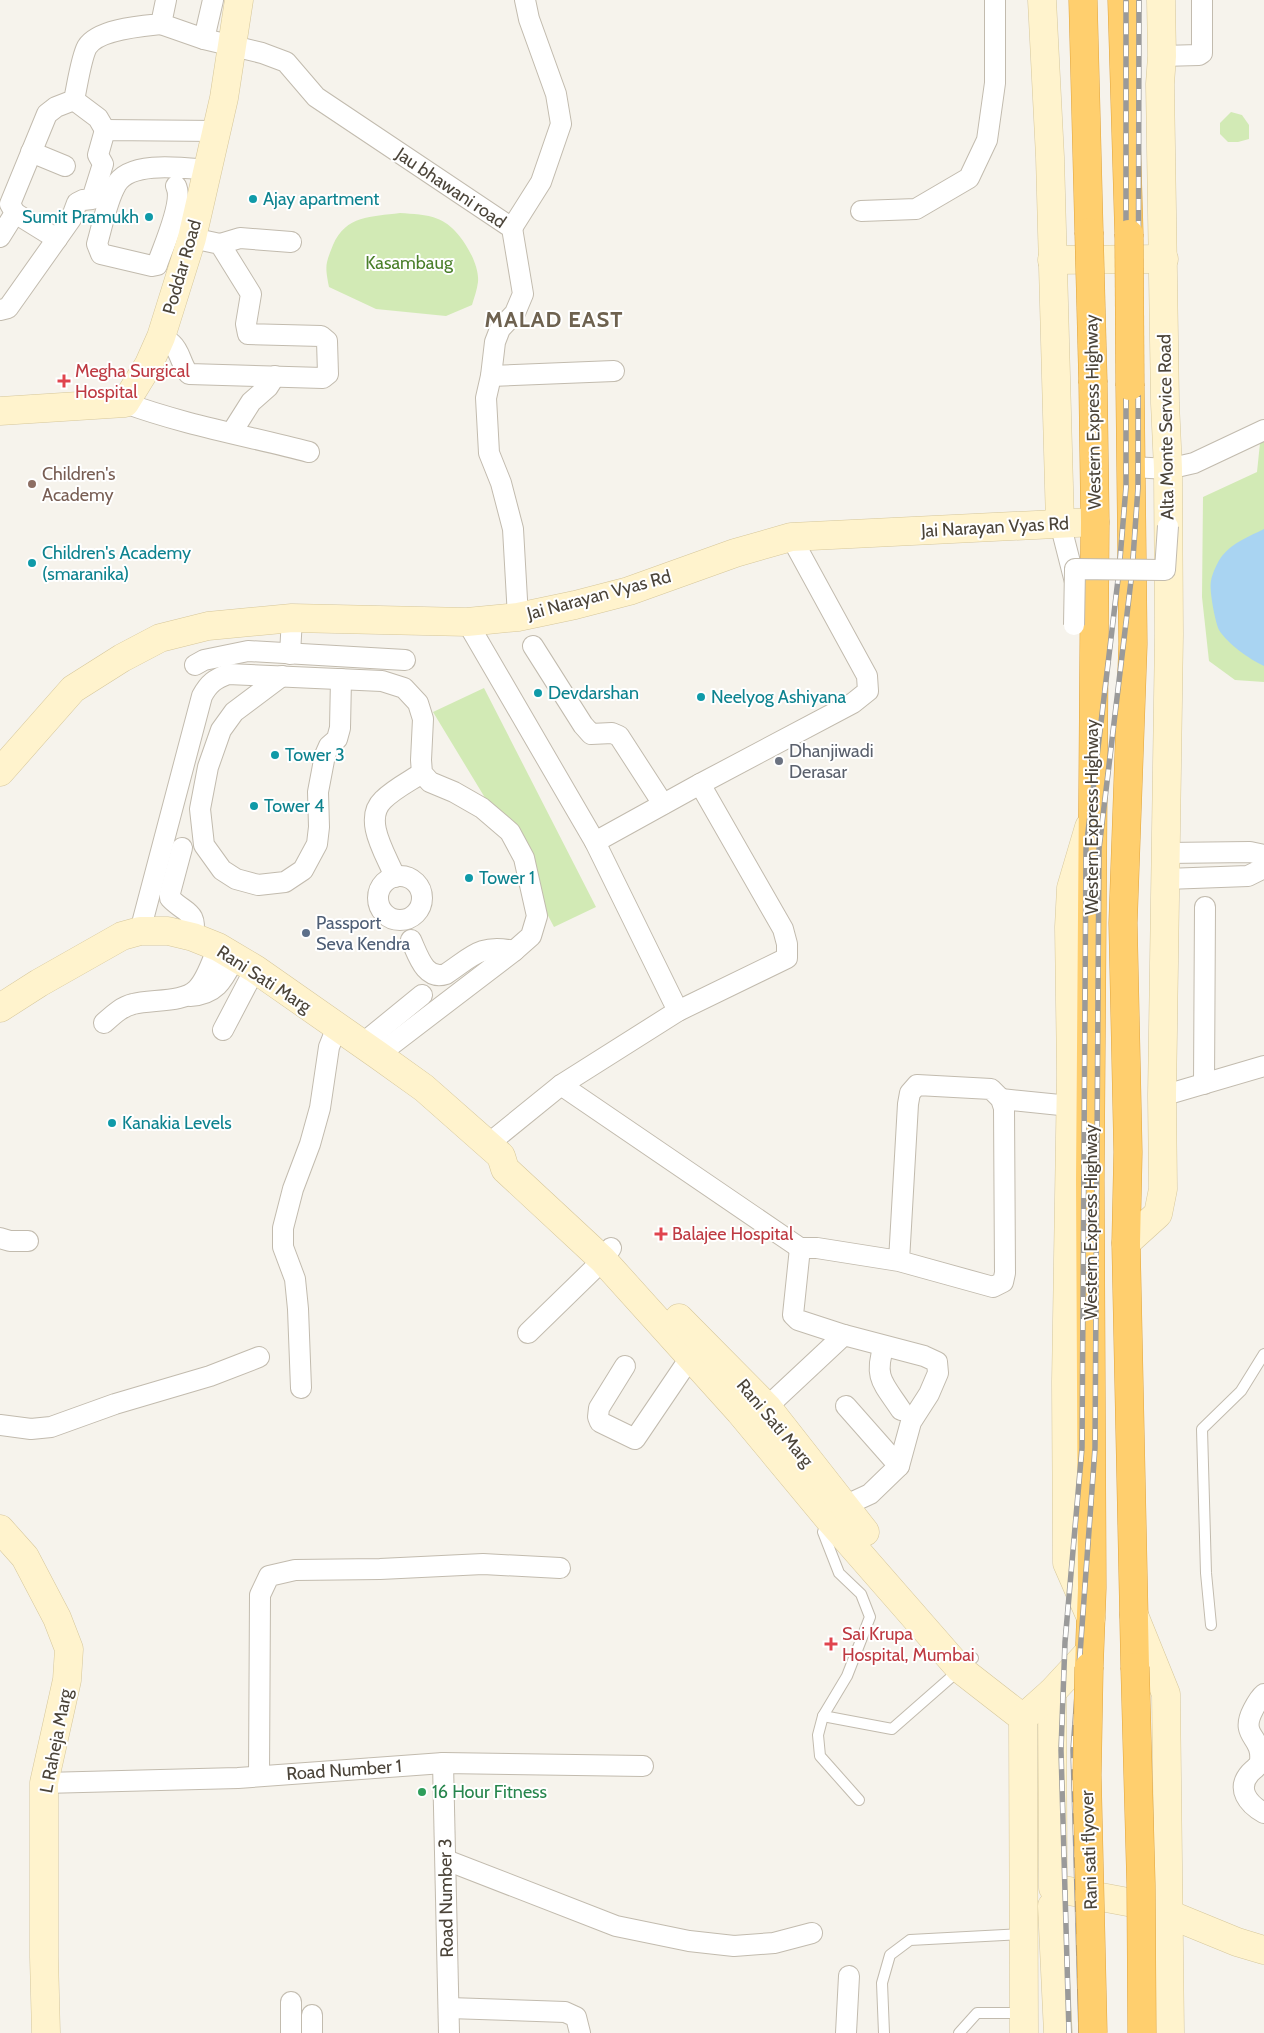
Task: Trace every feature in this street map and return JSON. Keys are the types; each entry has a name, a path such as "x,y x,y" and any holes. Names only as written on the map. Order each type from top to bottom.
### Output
{"highway":[{"name":"Western Express Highway","path":"1083,0 1094,383 1095,522 1092,890 1081,1044 1090,1180 1092,1588 1090,1643"},
{"name":"Western Express Highway","path":"1122,0 1129,234 1133,644 1123,933 1128,1152 1126,1243 1141,1884 1142,2033"},
{"path":"1092,890 1124,890"},
{"name":"Rani sati flyover","path":"1090,1643 1087,1775 1093,2033"}],"street":[{"path":"74,100 87,47 95,39 129,28 160,24 166,0"},
{"path":"204,39 213,0"},
{"name":"Poddar Road","path":"125,403 149,364 161,337 172,266 192,238 189,175 217,130 224,98 239,0"},
{"path":"512,228 542,182 561,124 556,94 529,19 525,0"},
{"path":"861,212 916,209 969,178 987,140 995,83 995,0"},
{"path":"1042,0 1050,157 1060,523 1074,582"},
{"name":"Alta Monte Service Road","path":"1126,1243 1158,1214 1163,1189 1162,1096 1169,634 1168,469 1165,403 1160,84 1162,56 1161,0"},
{"path":"1162,56 1199,56 1202,53 1202,0"},
{"name":"Jau bhawani road","path":"160,24 204,39 262,53 286,62 316,97 512,228 522,294 515,313 500,330 495,342 486,398 489,453 501,483 513,529 518,617"},
{"path":"0,310 8,308 71,219 77,203 92,199 103,164 98,156 105,130 98,118 74,100"},
{"path":"57,239 15,213 10,204 47,114 56,107 74,100"},
{"path":"105,130 217,130"},
{"path":"31,152 65,166"},
{"path":"137,169 189,175 157,265 152,266 101,254 97,244 116,184 126,174 137,169"},
{"path":"96,258 155,272 172,266 181,203 189,175"},
{"path":"0,237 15,213"},
{"path":"192,238 220,244 240,238 291,242"},
{"path":"161,337 173,344 179,354 184,370 189,374 323,378 328,374 327,341 321,336 248,334 246,324 251,294 220,244"},
{"path":"1052,260 1164,259"},
{"path":"491,376 614,371"},
{"path":"232,432 251,402 268,387 275,376"},
{"path":"0,411 125,403 164,417 309,452"},
{"path":"1132,468 1168,469 1194,463 1264,430"},
{"name":"Jai Narayan Vyas Rd","path":"0,772 73,689 122,658 160,638 208,626 292,618 467,622 518,617 629,591 735,553 791,537 845,536 1095,522"},
{"path":"1074,624 1075,569 1165,570 1168,526"},
{"path":"595,842 662,804 853,703 868,691 867,676 791,537"},
{"path":"290,654 292,618"},
{"path":"467,622 595,842 678,1011"},
{"path":"533,646 582,725 591,734 612,733 619,736 662,804"},
{"path":"195,665 211,658 248,651 405,660"},
{"path":"140,931 202,696 208,685 216,678 228,674 382,681 404,688 418,704 423,719 422,773 430,782 454,792 482,808 510,832 524,858 537,916 531,936 514,951 370,1049"},
{"path":"282,676 234,712 221,730 208,767 200,809 204,845 222,870 236,879 258,885 285,882 303,870 317,844 319,827 318,792 325,755 329,746 337,739 340,728 341,678"},
{"path":"395,877 377,836 375,822 378,807 383,800 422,773"},
{"path":"494,1150 562,1085 678,1011 787,958 787,944 783,929 700,784"},
{"path":"1042,2033 1038,1906 1037,1705 1090,1643 1067,1564 1066,1382 1070,1106 1081,1044 1069,927 1071,888 1092,820"},
{"path":"182,848 170,898 187,909 191,914 194,921 193,937"},
{"path":"1166,866 1250,852 1264,855"},
{"path":"1166,866 1248,876 1264,868"},
{"path":"1204,1084 1205,907"},
{"name":"Rani Sati Marg","path":"0,1008 39,983 122,936 140,931 168,931 193,937 236,958 424,1088 494,1150 518,1159 759,1416 836,1512 967,1664 1037,1705"},
{"path":"411,940 426,970 432,975 439,976 446,974 483,950 497,948 514,951"},
{"path":"104,1023 120,1009 132,1004 204,995 222,981 236,958"},
{"path":"223,1030 236,958"},
{"path":"370,1049 422,995"},
{"path":"301,1388 295,1279 283,1247 283,1228 293,1190 310,1144 320,1108 329,1047 337,1027"},
{"path":"1162,1096 1264,1066"},
{"path":"562,1085 800,1248 817,1248 900,1261 994,1287 1003,1282 1005,1273 1004,1108 1000,1099 990,1089 917,1085 910,1093 900,1261"},
{"path":"1000,1099 1070,1106"},
{"path":"0,1238 10,1241 28,1241"},
{"path":"800,1248 793,1315 798,1320 844,1336 924,1356 937,1362 938,1373 929,1394 910,1422 899,1466 870,1494 836,1512"},
{"path":"528,1333 607,1254"},
{"path":"759,1416 844,1336"},
{"path":"884,1346 879,1362 879,1371 884,1384 901,1410"},
{"path":"625,1366 599,1408 598,1417 600,1422 635,1439 696,1348"},
{"path":"0,1425 30,1429 51,1427 115,1404 210,1376 259,1357"},
{"path":"846,1406 899,1466"},
{"name":"L Raheja Marg","path":"0,1530 25,1557 57,1618 69,1649 67,1680 44,1783 46,2033"},
{"path":"259,1776 260,1595 269,1576 294,1570 380,1569 483,1564 560,1568"},
{"path":"1134,1614 1166,1694 1170,2033"},
{"path":"1264,1694 1248,1720 1248,1730 1260,1750 1260,1763 1244,1782 1244,1794 1251,1805 1264,1812"},
{"path":"1037,1705 1054,1888 1149,1906 1168,1920 1235,1951 1264,1969"},
{"name":"Road Number 1","path":"44,1783 259,1776 443,1763 643,1766"},
{"name":"Road Number 3","path":"443,1763 449,2033"},
{"path":"446,1860 616,1926 689,1941 734,1946 774,1943 812,1933"},
{"path":"1038,1906 1168,1920"},
{"path":"1024,2023 1024,1934 1038,1906"},
{"path":"1038,1906 1058,2033"},
{"path":"1235,1951 1264,1950"},
{"path":"846,2033 850,1976"},
{"path":"291,2002 292,2033"},
{"path":"449,2008 565,2012 576,2017 580,2033"}],"lane":[{"path":"1211,1625 1206,1573 1202,1429 1241,1391 1264,1354"},
{"path":"836,1512 823,1532 840,1573 861,1594 870,1617 847,1676 823,1716 818,1735 820,1756 859,1800"},
{"path":"823,1716 892,1729 967,1664"},
{"path":"884,2033 882,1983 890,1955 910,1940 1024,1934"},
{"path":"959,2033 977,2013 1024,2023"}],"green space":[{"path":"1231,112 1242,115 1249,125 1249,139 1228,142 1220,134 1220,123"},
{"name":"Kasambaug","path":"400,213 424,215 438,219 446,223 460,237 471,255 478,274 478,285 472,305 446,316 376,309 329,287 326,270 327,262 338,235 352,223 361,219"},
{"path":"1264,440 1264,682 1235,680 1209,661 1202,597 1203,497 1257,472 1260,443"},
{"path":"484,688 596,907 554,927 493,811 433,712"}],"water":[{"path":"1264,529 1264,666 1239,651 1219,630 1213,606 1211,585 1215,568 1226,551 1242,540"}],"railway":[{"path":"1069,2033 1061,1750 1065,1642 1082,1448 1086,849 1119,571 1126,487 1126,0"},
{"path":"1081,2033 1073,1750 1095,1448 1099,849 1132,572 1138,488 1139,0"}],"place":[{"name":"Ajay apartment","path":"253,199"},
{"name":"Sumit Pramukh","path":"149,217"},
{"name":"Megha Surgical Hospital","path":"64,381"},
{"name":"Children's Academy","path":"32,484"},
{"name":"Children's Academy (smaranika)","path":"32,563"},
{"name":"Devdarshan","path":"538,693"},
{"name":"Neelyog Ashiyana","path":"701,697"},
{"name":"Tower 3","path":"275,755"},
{"name":"Dhanjiwadi Derasar","path":"779,761"},
{"name":"Tower 4","path":"254,806"},
{"name":"Tower 1","path":"469,878"},
{"name":"Passport Seva Kendra","path":"306,933"},
{"name":"Kanakia Levels","path":"112,1123"},
{"name":"Balajee Hospital","path":"661,1234"},
{"name":"Sai Krupa Hospital, Mumbai","path":"831,1644"},
{"name":"16 Hour Fitness","path":"422,1792"}],"district":[{"name":"MALAD EAST","path":"554,319"}]}
